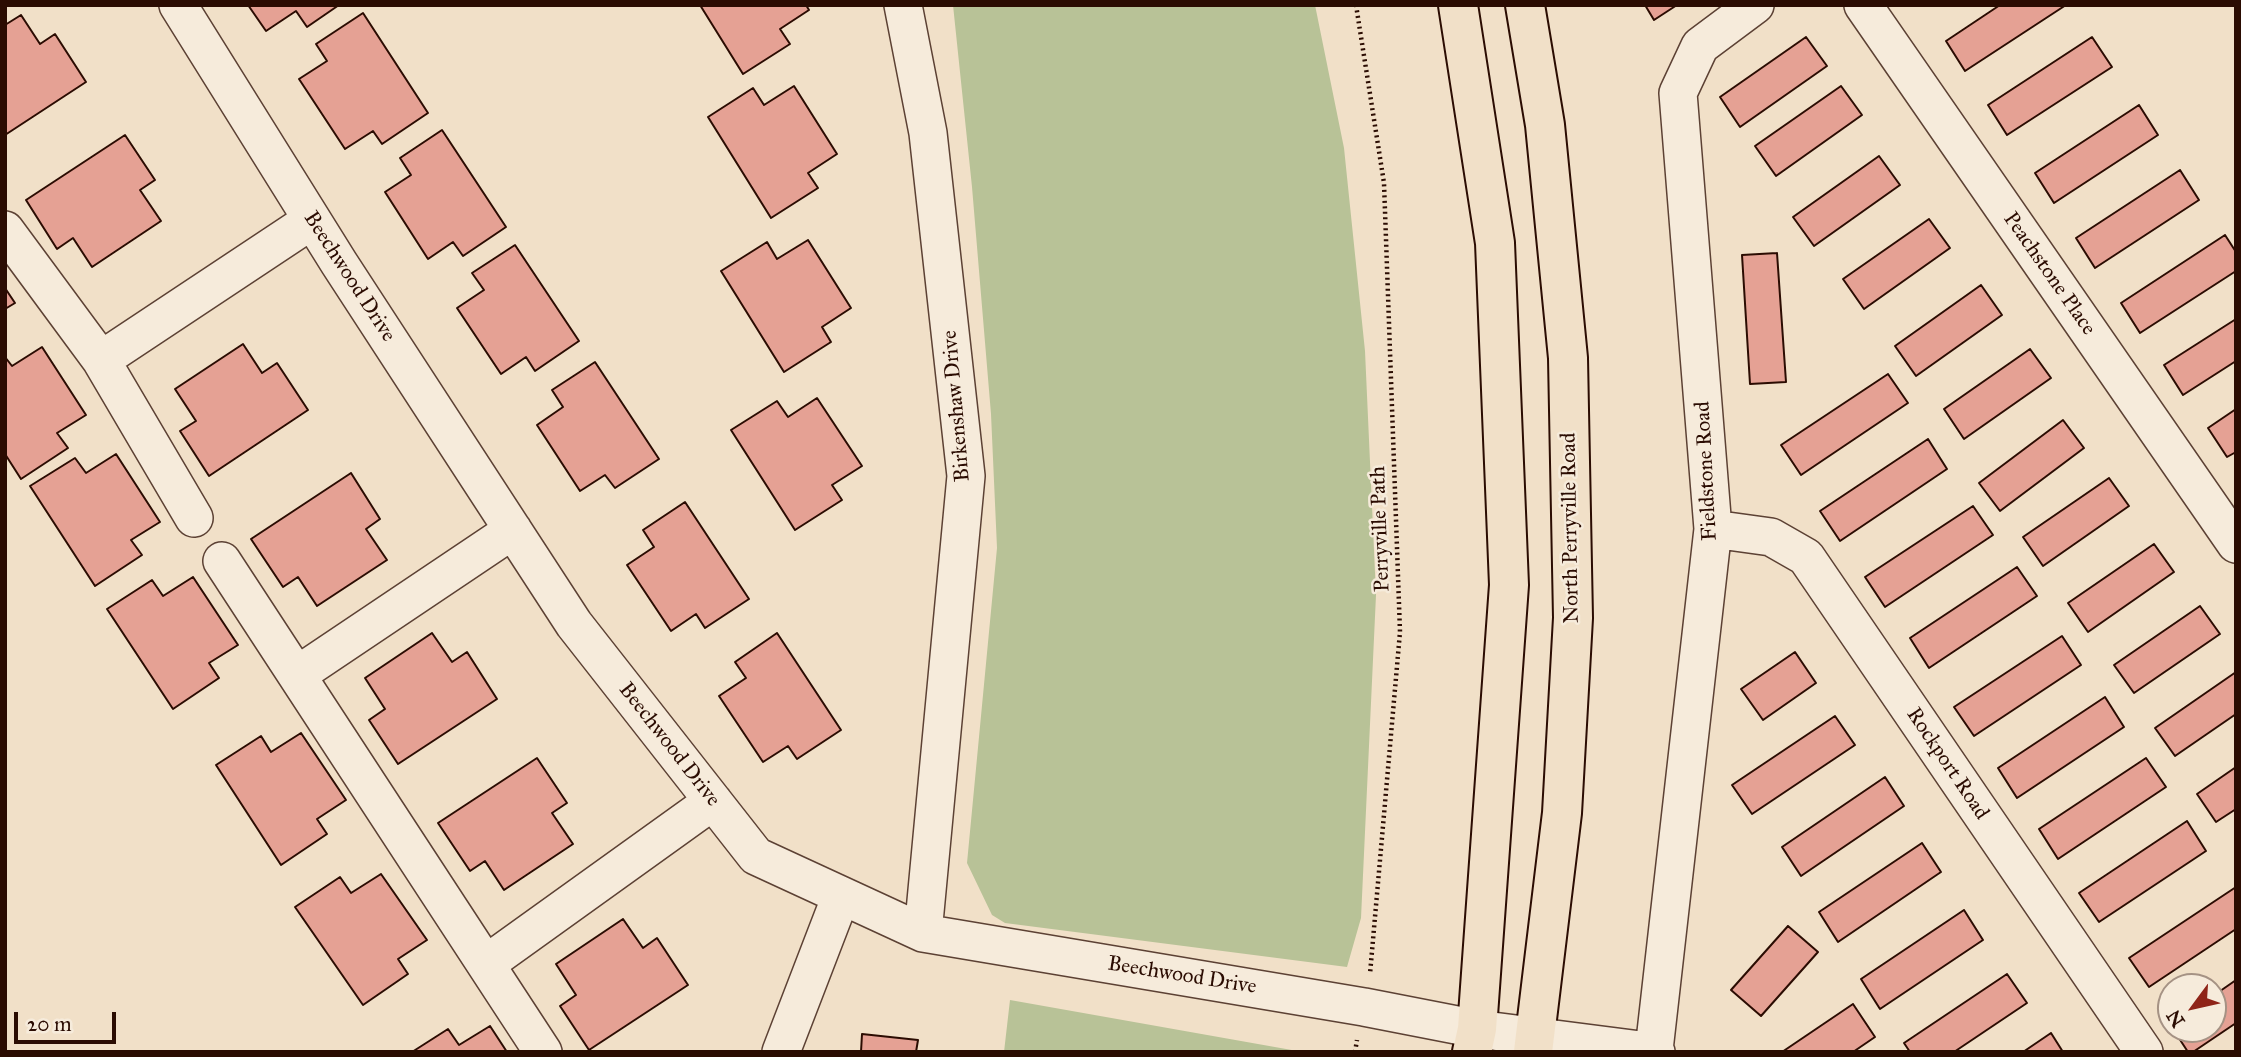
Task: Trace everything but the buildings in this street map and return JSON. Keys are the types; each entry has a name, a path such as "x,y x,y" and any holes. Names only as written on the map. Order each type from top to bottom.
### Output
{"main road":[{"path":"1458,5 1495,243 1509,585 1475,1040"},
{"name":"North Perryville Road","path":"1525,5 1545,125 1568,358 1573,618 1562,813 1535,1044"}],"street":[{"name":"Beechwood Drive","path":"178,5 312,220 573,624 756,856 923,933 1364,1007 1475,1040 1655,1051"},
{"name":"Birkenshaw Drive","path":"903,5 928,133 966,476 923,933"},
{"name":"Fieldstone Road","path":"1655,1051 1713,529 1678,93 1700,46 1755,5"},
{"name":"Peachstone Place","path":"1863,5 2236,544"},
{"path":"100,359 312,220"},
{"path":"5,230 100,359 194,518"},
{"name":"Rockport Road","path":"1713,529 1771,537 1806,556 2144,1052"},
{"path":"297,675 513,530"},
{"path":"222,561 543,1052"},
{"path":"486,964 713,801"},
{"path":"781,1052 841,896"}],"path":[{"name":"Perryville Path","path":"1355,1052 1368,995 1400,632 1384,183 1356,5"}],"green space":[{"path":"953,5 1315,5 1344,148 1365,351 1376,595 1361,918 1347,967 1005,923 992,915 967,863 997,548 991,414"},
{"path":"1010,1000 1303,1052 1004,1052"}]}
